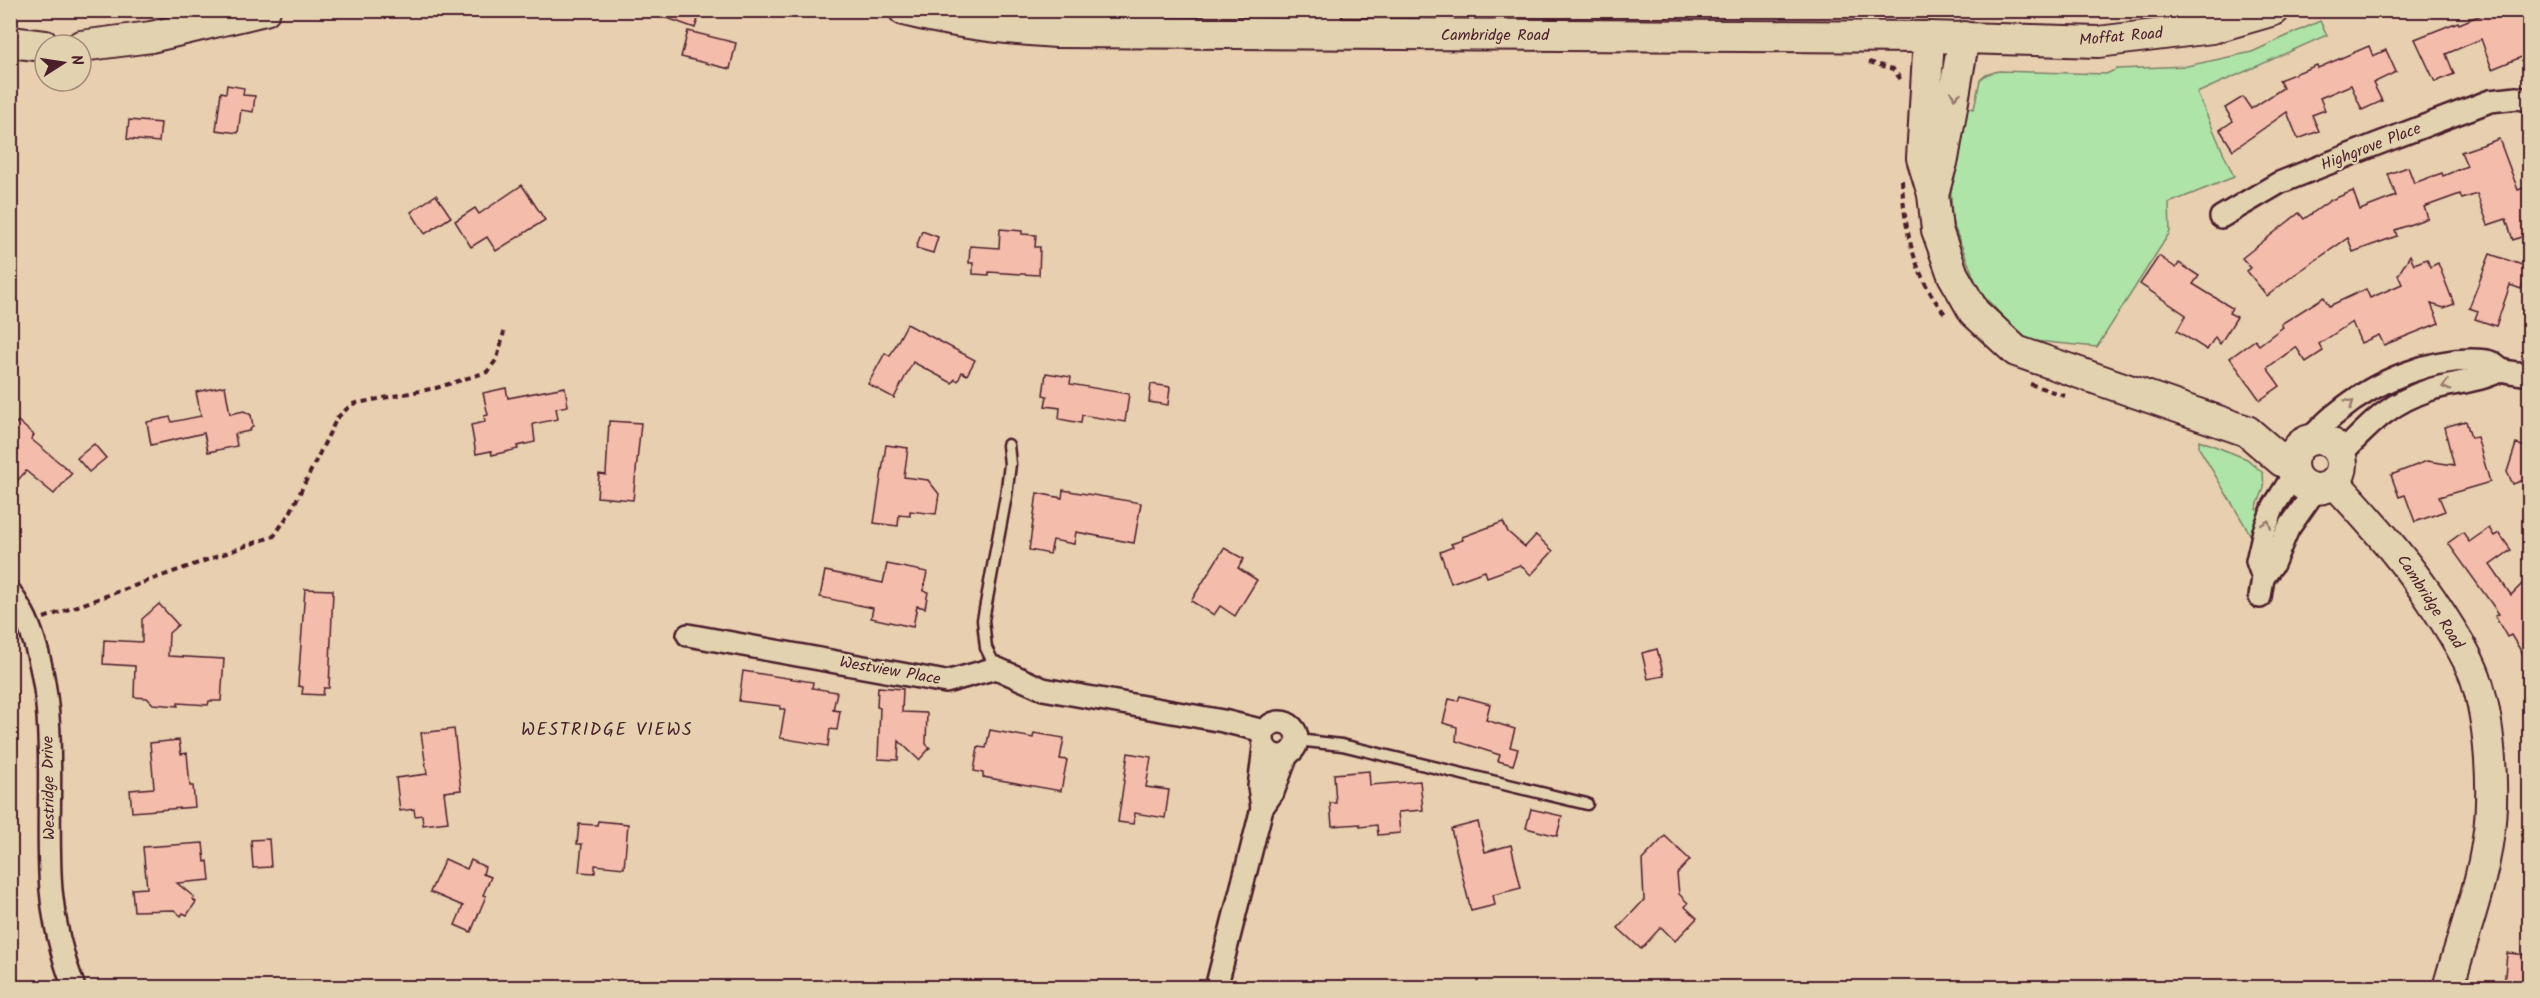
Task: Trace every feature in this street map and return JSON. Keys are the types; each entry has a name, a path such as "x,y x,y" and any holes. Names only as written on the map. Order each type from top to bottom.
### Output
{"main road":[{"path":"93,44 151,37 266,10"},
{"name":"Cambridge Road","path":"904,10 931,17 999,28 1056,32 1330,23 1448,35 1929,37 1922,158 1933,194 1937,230 1953,275 1974,312 2016,351 2247,431 2282,461 2312,465 2386,538 2421,584 2458,641 2477,686 2491,768 2488,838 2472,908 2448,987"},
{"name":"Moffat Road","path":"1929,37 2098,42 2212,28 2274,10"},
{"name":"Cambridge Road","path":"1933,194 1943,159 1964,37"},
{"path":"10,42 33,45"}],"street":[{"name":"Highgrove Place","path":"2221,217 2279,183 2418,128 2490,101 2517,98 2529,100"},
{"path":"2261,587 2273,564 2312,465 2336,413 2378,387 2411,372 2444,363 2486,361 2493,362 2501,370 2529,375"},
{"path":"2312,465 2389,408 2429,390 2491,375 2501,370"},
{"path":"2378,387 2389,408"},
{"name":"Westridge Drive","path":"10,592 28,624 43,679 49,732 51,891 61,950 74,987"},
{"name":"Westview Place","path":"688,635 946,682 996,668"},
{"path":"996,668 1043,689 1223,721 1264,739 1275,756 1292,747"},
{"path":"1216,987 1262,808 1273,792 1292,747 1293,729 1284,723 1272,724 1264,739 1259,787 1262,808"}],"lane":[{"path":"996,668 986,648 983,620 1009,475 1008,445"},
{"path":"1292,747 1342,745 1587,804"}],"path":[{"path":"1873,65 1893,69 1906,88"},
{"path":"1903,168 1904,213 1910,245 1935,302 1950,320"},
{"path":"28,624 274,536 291,511 337,418 352,404 436,388 487,372 497,359 504,332"},
{"path":"2025,382 2066,396"}],"green space":[{"path":"2320,21 2327,35 2197,93 2234,177 2169,203 2170,232 2097,347 2025,340 1979,291 1952,221 1950,176 1964,107 1974,109 1980,80 1986,75 1998,71 2106,74 2117,69 2187,66 2252,52"},
{"path":"2199,440 2247,459 2263,473 2264,488 2256,509 2263,512 2253,539 2199,448"}],"building":[{"path":"653,10 701,10 695,28 653,13"},
{"path":"2493,10 2505,10 2507,16 2521,10 2529,32 2529,54 2492,69 2481,39 2446,54 2454,74 2435,82 2415,39"},
{"path":"688,31 736,43 730,69 681,57"},
{"path":"2369,46 2373,56 2386,50 2396,72 2373,83 2382,101 2362,110 2351,85 2320,98 2325,110 2312,115 2319,131 2298,139 2287,112 2233,150 2220,130 2233,121 2225,108 2243,97 2251,109 2283,88 2279,80 2317,65 2318,68"},
{"path":"227,85 244,88 243,95 255,96 253,112 241,110 238,133 216,130 221,92 226,93"},
{"path":"129,120 161,123 159,142 127,139"},
{"path":"2499,139 2518,190 2529,186 2529,234 2513,240 2506,219 2488,225 2477,194 2462,199 2460,194 2424,207 2428,218 2395,230 2397,236 2353,252 2348,238 2267,296 2247,271 2251,268 2242,258 2299,213 2304,219 2331,200 2353,191 2360,210 2396,196 2388,174 2408,167 2414,183 2442,173 2443,176 2467,166 2461,152"},
{"path":"522,185 545,220 496,251 487,237 471,247 455,221 475,208 479,214"},
{"path":"436,195 451,217 425,234 411,212"},
{"path":"1000,229 1036,235 1035,247 1040,247 1039,275 989,272 989,275 973,274 973,263 969,263 970,246 999,248"},
{"path":"922,231 938,237 933,253 916,248"},
{"path":"2490,254 2528,267 2521,289 2510,285 2496,326 2475,319 2478,311 2469,308"},
{"path":"2410,255 2414,264 2427,259 2430,267 2438,263 2454,304 2444,308 2431,304 2439,323 2384,345 2379,335 2361,343 2352,322 2319,344 2323,351 2306,362 2296,347 2267,368 2280,386 2260,400 2230,358 2255,340 2259,345 2283,327 2281,324 2324,297 2329,306 2366,289 2370,298 2402,284 2398,275"},
{"path":"2159,256 2176,268 2179,263 2199,276 2193,284 2232,308 2229,313 2237,317 2220,344 2215,337 2207,350 2177,331 2186,315 2140,284"},
{"path":"907,324 975,360 967,375 962,372 958,381 955,379 952,383 913,362 894,398 868,384 885,353 890,356"},
{"path":"1046,373 1071,377 1070,384 1129,394 1125,422 1082,415 1081,423 1059,419 1060,408 1045,406 1047,396 1043,395"},
{"path":"1151,384 1170,387 1168,405 1149,402"},
{"path":"225,386 230,414 244,411 251,415 253,426 249,431 235,434 237,446 208,452 204,433 151,445 147,422 170,417 172,422 201,416 196,392"},
{"path":"565,387 568,406 556,408 558,419 533,424 535,442 492,455 491,451 476,454 471,425 485,422 484,416 488,415 483,393 506,388 508,398"},
{"path":"18,421 34,435 31,439 72,473 54,494 26,471 10,489 10,430"},
{"path":"609,421 641,423 633,500 597,497 599,474 606,475"},
{"path":"2466,421 2471,438 2477,437 2490,482 2439,497 2445,511 2415,522 2405,495 2399,497 2391,475 2427,461 2454,465 2444,427"},
{"path":"94,444 106,458 89,472 77,458"},
{"path":"2516,444 2529,448 2529,478 2513,484 2507,472"},
{"path":"886,445 908,448 904,477 928,480 939,494 936,514 910,511 910,516 899,515 898,526 874,523"},
{"path":"1063,490 1141,503 1134,543 1076,532 1074,544 1053,540 1050,554 1029,550 1037,493 1062,498"},
{"path":"1503,522 1508,532 1525,547 1536,535 1553,551 1531,575 1520,565 1487,577 1485,571 1451,583 1440,552 1453,547 1451,544 1463,540 1462,537"},
{"path":"2489,528 2494,536 2499,533 2511,550 2490,565 2511,595 2529,577 2529,664 2511,635 2507,637 2495,616 2499,614 2448,543 2463,532 2469,542"},
{"path":"1224,548 1244,559 1238,568 1257,580 1235,616 1220,606 1214,615 1191,601"},
{"path":"887,564 927,572 923,591 928,592 925,608 917,606 913,627 871,618 873,608 820,597 825,571 883,583"},
{"path":"305,589 333,590 329,688 324,688 323,695 302,694 303,687 298,686"},
{"path":"159,604 178,625 169,633 168,656 224,659 221,701 209,701 208,705 153,704 147,698 134,697 135,666 103,664 104,640 142,642 142,619"},
{"path":"1657,649 1664,676 1648,679 1642,653"},
{"path":"743,671 813,682 812,688 837,692 833,710 840,711 837,730 830,729 828,746 780,738 785,709 780,709 780,706 739,701"},
{"path":"878,687 903,689 902,712 927,713 926,744 930,748 919,760 899,741 898,760 878,759 880,708 877,707"},
{"path":"1460,696 1490,704 1486,720 1515,729 1510,747 1518,749 1513,765 1498,761 1500,755 1456,741 1457,727 1443,723 1449,699 1458,701"},
{"path":"454,729 461,790 444,792 448,822 423,825 422,815 415,816 414,809 400,811 396,778 427,774 421,733"},
{"path":"990,730 1033,738 1034,733 1064,738 1060,759 1067,760 1061,791 983,777 983,773 974,771 978,747 986,748"},
{"path":"179,740 181,754 187,753 190,786 193,786 195,807 132,812 130,790 154,788 150,743"},
{"path":"1128,753 1151,757 1146,787 1169,790 1165,818 1135,813 1133,824 1118,822"},
{"path":"1369,771 1370,785 1420,781 1423,810 1398,812 1400,833 1378,835 1377,825 1332,826 1330,803 1336,803 1334,774"},
{"path":"1531,809 1562,816 1557,836 1526,828"},
{"path":"598,821 628,824 624,868 595,865 595,873 579,872 582,844 577,844 579,824 597,825"},
{"path":"1478,822 1485,852 1511,845 1521,888 1493,895 1495,905 1471,911 1451,829"},
{"path":"1665,836 1690,860 1677,874 1679,894 1688,903 1685,907 1697,918 1675,941 1661,927 1641,949 1618,928 1644,900 1642,860"},
{"path":"269,839 271,867 253,868 251,840"},
{"path":"203,843 210,880 177,883 194,897 192,899 196,902 187,915 183,913 181,916 174,910 134,911 132,889 147,888 143,847"},
{"path":"445,859 467,869 471,860 485,867 483,874 491,877 471,932 455,925 463,906 430,892"},
{"path":"2507,953 2529,955 2529,987 2504,987"}],"district":[{"name":"WESTRIDGE VIEWS","path":"607,730"}]}
